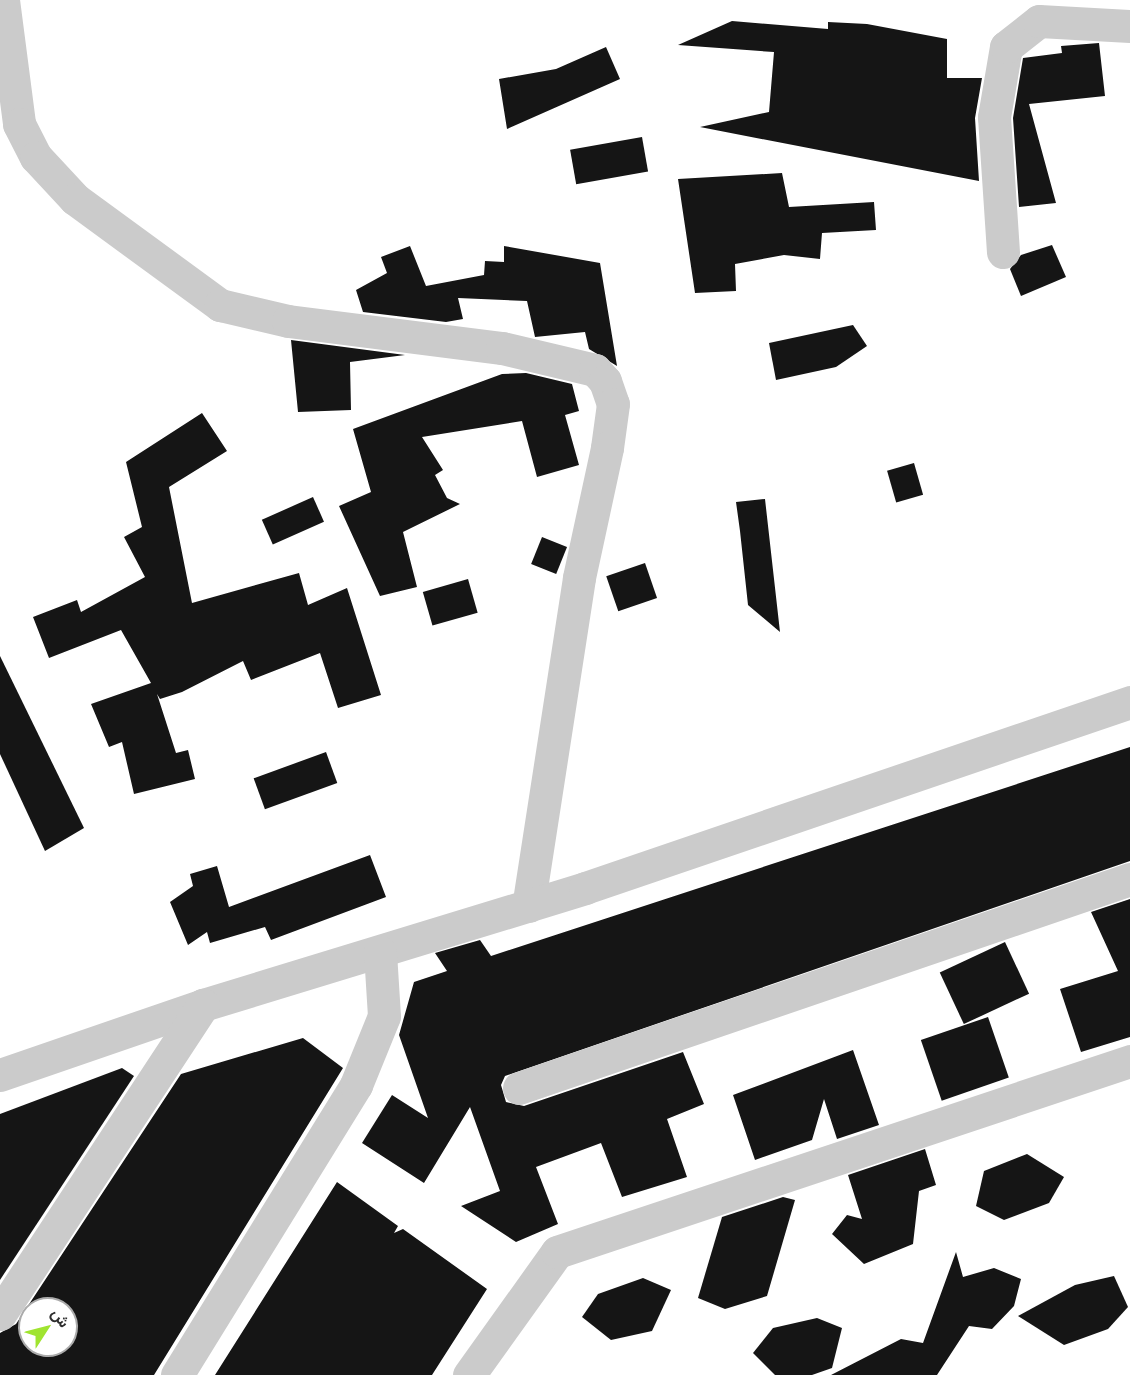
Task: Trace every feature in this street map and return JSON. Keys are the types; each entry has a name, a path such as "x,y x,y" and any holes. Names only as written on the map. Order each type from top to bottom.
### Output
{"street":[{"path":"3,0 19,124 36,157 75,199 220,305 288,321 502,348 595,369 605,381 613,404 607,448 579,578 528,906"},
{"path":"1003,252 994,117 1006,47 1039,21 1130,26"},
{"path":"0,1075 203,1005 528,906 1130,702"},
{"path":"519,1088 1130,879"},
{"path":"177,1375 356,1085 384,1016 380,952"},
{"path":"0,1314 203,1005"},
{"path":"469,1375 557,1251 1130,1061"}],"building":[{"path":"732,21 828,29 828,22 867,24 947,39 947,78 982,78 975,118 979,181 700,127 769,112 774,52 678,45"},
{"path":"1099,43 1105,96 1029,104 1056,203 1019,207 1013,118 1023,58 1062,53 1061,46"},
{"path":"606,47 620,79 507,129 499,79 556,69"},
{"path":"642,137 648,171 576,184 570,150"},
{"path":"782,173 789,207 874,202 876,230 822,233 820,259 784,255 735,264 736,291 695,293 678,179"},
{"path":"1052,245 1066,277 1021,296 1010,269 1021,255"},
{"path":"410,246 426,286 484,275 485,261 504,262 504,246 600,263 617,366 589,349 585,332 535,337 527,301 458,298 463,319 446,322 363,312 356,290 387,273 381,257"},
{"path":"853,325 867,346 836,367 776,380 769,343"},
{"path":"291,340 405,355 350,362 351,410 298,412"},
{"path":"526,373 572,384 579,411 565,415 579,465 537,477 522,421 422,437 443,470 435,475 447,498 460,504 403,532 417,587 380,596 339,506 371,492 353,429 502,374"},
{"path":"202,413 227,451 169,487 192,603 299,573 308,605 347,588 381,695 338,708 320,653 251,680 243,661 182,692 160,699 157,694 176,753 188,750 195,779 134,794 122,742 109,747 91,704 151,683 121,630 49,658 33,617 77,600 81,612 145,577 124,537 142,527 126,462"},
{"path":"914,463 923,495 896,502 887,471"},
{"path":"313,497 324,522 273,544 262,520"},
{"path":"765,499 780,632 748,605 736,502"},
{"path":"542,537 567,547 556,574 531,564"},
{"path":"645,563 657,598 618,611 606,576"},
{"path":"468,579 478,613 432,626 423,592"},
{"path":"0,656 84,828 45,851 0,754"},
{"path":"1130,747 1130,861 505,1076 501,1085 506,1102 524,1106 683,1052 704,1104 667,1119 687,1177 622,1197 601,1143 536,1167 558,1224 516,1242 461,1206 500,1191 470,1107 424,1183 362,1143 392,1095 428,1118 399,1035 414,982 447,971 435,953 480,940 491,956"},
{"path":"326,752 337,783 265,809 254,778"},
{"path":"370,855 386,897 271,940 265,927 210,943 207,932 188,945 170,902 193,886 190,874 217,866 229,907"},
{"path":"1130,899 1130,1037 1081,1052 1060,989 1118,971 1091,912"},
{"path":"1005,942 1029,994 964,1024 940,972"},
{"path":"988,1017 1009,1078 942,1101 921,1040"},
{"path":"303,1038 343,1068 154,1375 0,1375 0,1333 18,1321 18,1357 78,1357 78,1297 34,1297 181,1074"},
{"path":"853,1050 879,1125 837,1139 824,1099 812,1140 755,1160 733,1095"},
{"path":"122,1068 134,1076 0,1280 0,1114"},
{"path":"925,1149 936,1185 919,1191 913,1244 864,1264 832,1234 847,1215 862,1219 848,1175"},
{"path":"1027,1154 1064,1177 1049,1203 1004,1220 976,1206 984,1171"},
{"path":"337,1182 398,1226 394,1233 403,1229 487,1289 432,1375 215,1375"},
{"path":"783,1197 795,1200 767,1296 725,1309 698,1298 722,1217"},
{"path":"956,1252 963,1277 994,1268 1021,1279 1014,1306 992,1329 969,1326 937,1375 831,1375 901,1339 923,1343"},
{"path":"1114,1276 1128,1307 1108,1329 1064,1345 1018,1316 1075,1285"},
{"path":"643,1278 671,1290 652,1331 611,1340 582,1317 598,1294"},
{"path":"817,1318 842,1328 832,1368 812,1375 775,1375 753,1353 773,1328"}]}
